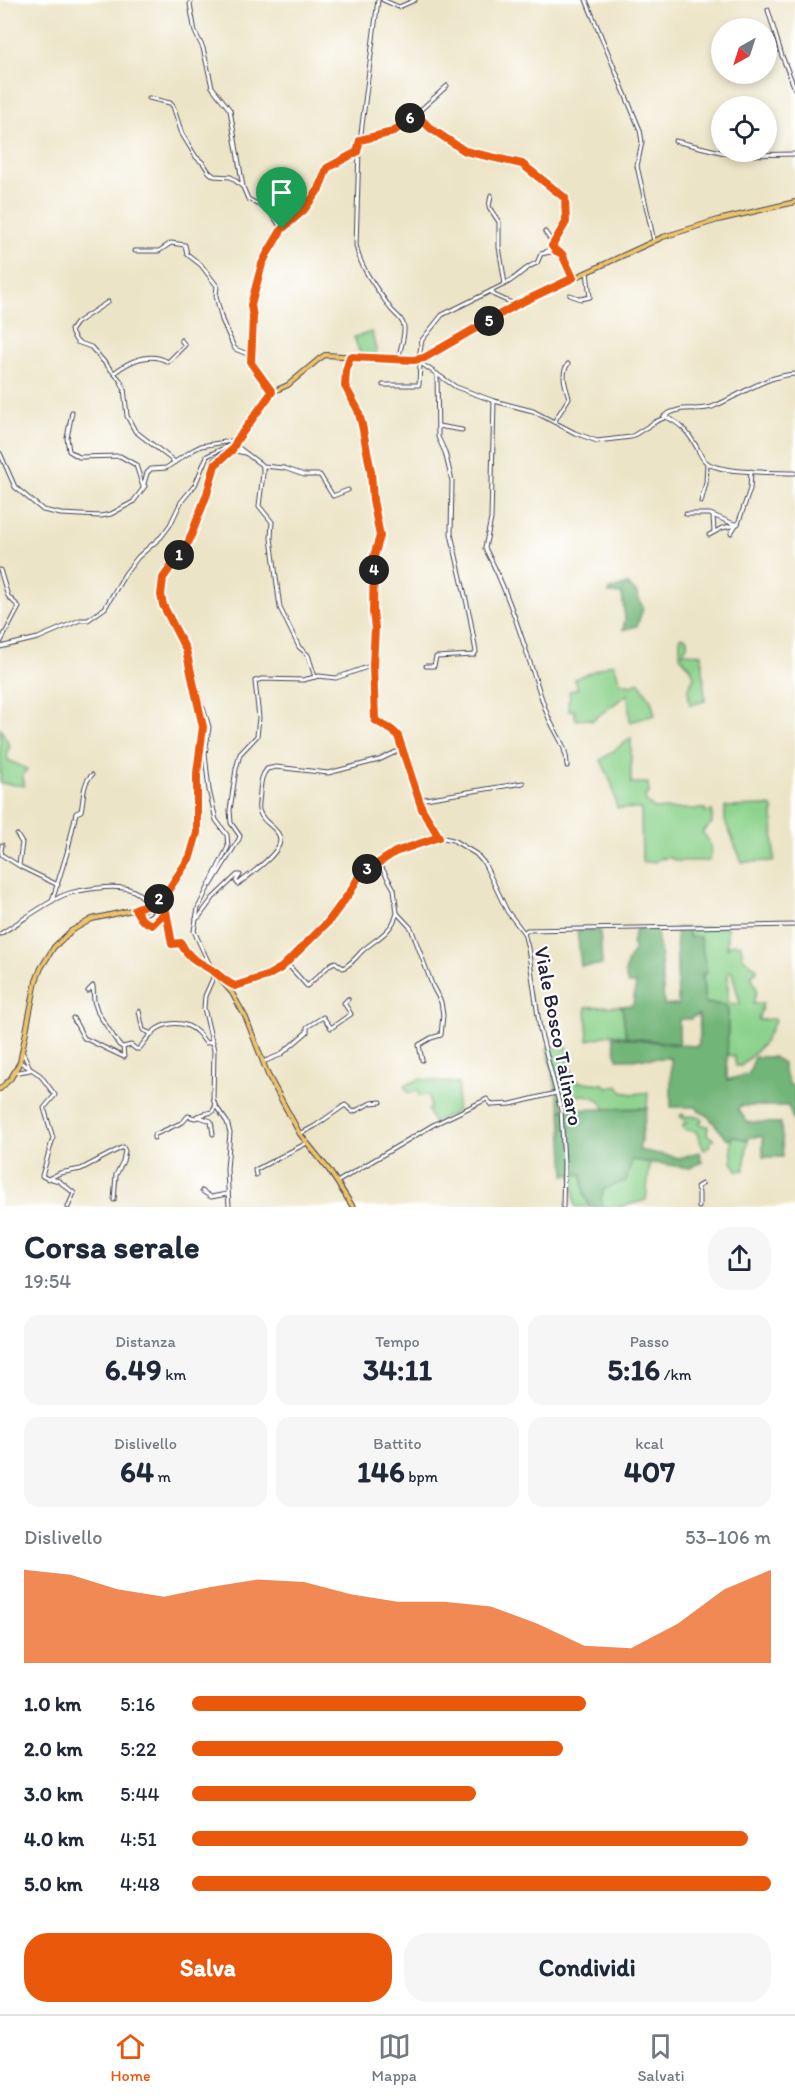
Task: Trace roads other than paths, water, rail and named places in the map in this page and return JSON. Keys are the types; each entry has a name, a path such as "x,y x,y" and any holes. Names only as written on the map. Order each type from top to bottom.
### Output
{"main road":[{"path":"0,1089 20,1062 33,990 41,968 54,947 82,923 150,904 165,894 183,869 192,851 197,833 197,773 204,725 202,705 186,650 163,605 161,586 167,570 189,541 207,494 215,465 234,447 272,392 293,381 321,357 330,355 418,361 516,305 654,241 718,220 795,202"},
{"path":"186,650 204,725"},
{"path":"212,970 231,992 246,1018 268,1075 300,1134 318,1155 353,1207"}],"street":[{"path":"192,0 190,4 195,32 203,48 213,87 230,110 243,187 248,200 270,211 282,229"},
{"path":"378,0 358,148 356,245 358,258 392,310 402,321 404,330 398,360"},
{"path":"383,0 399,7 415,0"},
{"path":"586,0 640,130 642,142 637,166 654,241"},
{"path":"768,10 795,89"},
{"path":"360,140 393,132 447,86"},
{"path":"149,98 170,103 173,106 182,134 196,157 209,172 214,176 231,177 243,187"},
{"path":"416,114 430,128 465,151 522,164 565,198 566,222 545,253"},
{"path":"675,141 733,154 795,154"},
{"path":"272,392 254,368 250,355 253,317 251,305 262,262 282,229 304,210 319,189 327,168 354,154 358,148"},
{"path":"491,195 489,207 499,222 499,247 505,284"},
{"path":"545,232 550,239 551,246 562,254 573,278"},
{"path":"135,251 159,251 171,243 185,244 187,254 201,265 217,286 216,296 222,320 235,349 250,355"},
{"path":"383,385 419,385 418,361 422,340 442,315 518,278 530,266 537,263 541,254 556,251"},
{"path":"570,295 581,299 590,297 587,272"},
{"path":"491,291 494,295 516,305"},
{"path":"108,302 84,316 71,330 77,342 91,347 123,384 127,416 135,431 175,462"},
{"path":"114,373 136,359 158,358 168,362 185,345 182,340"},
{"path":"281,968 328,922 351,891 361,872 395,852 439,837 419,800 398,736 390,727 382,726 375,720 374,556 380,536 362,425 358,410 345,386 350,357"},
{"path":"418,361 456,387 533,411 587,438 604,442 635,436 662,417 686,408 712,407 758,384 795,374"},
{"path":"554,422 569,398 564,373 568,364"},
{"path":"426,666 434,666 436,657 474,655 476,652 451,534 452,481 447,459 438,437 437,373"},
{"path":"494,400 491,519 485,548 491,556 514,613 547,715 566,752 567,766"},
{"path":"72,412 67,438 69,451 79,457 120,456 136,465 141,485 144,486"},
{"path":"662,417 684,428 703,459 718,468 795,473"},
{"path":"438,426 462,430"},
{"path":"0,453 15,487 44,510 61,514 101,516 111,514 133,502 144,486 147,473 151,469 166,468 201,446 237,440"},
{"path":"0,645 38,638 80,620 88,620 105,608 113,592 138,557 153,546 170,525 181,502 195,485 207,456 228,446 228,449 214,460 215,465"},
{"path":"234,447 248,454 263,466 284,468 304,475 320,475 333,496 348,490"},
{"path":"701,502 705,490 707,463"},
{"path":"263,466 259,506 272,522 271,538 280,608 299,647 308,655 315,677"},
{"path":"731,533 740,522 747,502 751,471"},
{"path":"686,514 713,515 736,525"},
{"path":"713,515 714,532"},
{"path":"709,536 714,532 736,525"},
{"path":"0,570 8,596 19,607 0,645"},
{"path":"208,887 213,883 240,836 231,823 230,810 240,754 257,736 259,718 254,683 256,680 336,678 373,665"},
{"path":"204,725 209,730 205,754 209,790 216,820 229,840 228,847 198,908 194,931 212,970 213,978 204,1002 215,1057 212,1092 216,1106 227,1122 230,1134 227,1194 229,1207"},
{"path":"196,919 215,895 237,875 240,875 238,884 260,868 278,848 277,831 262,818 259,809 261,779 267,769 276,767 328,773 379,760 402,748"},
{"path":"52,902 76,813 81,811 87,779 92,776"},
{"path":"419,800 523,783"},
{"path":"17,835 22,843 19,865"},
{"name":"Viale Bosco Talinaro","path":"439,837 453,840 476,854 484,863 497,894 524,933 540,1030 562,1117 563,1207"},
{"path":"2,845 0,850 2,855 58,885"},
{"path":"219,977 238,986 287,966 307,986 331,964 335,962 343,968 355,961 359,954 375,942 394,922 397,913 394,890 379,863"},
{"path":"0,934 52,902 72,893 116,888 136,891 148,902"},
{"path":"140,917 149,912 151,907"},
{"path":"135,909 140,917 152,925 166,911 172,944 181,943 184,951 199,964 212,970"},
{"path":"397,913 411,928 441,1002 443,1016 441,1035 419,1045 422,1060"},
{"path":"524,933 526,930 795,926"},
{"path":"88,991 93,986 93,1001 98,1013 119,1045 123,1047 131,1046 136,1050 139,1049 162,1026 182,1023 198,1032 207,1043 213,1042"},
{"path":"263,1062 280,1055 307,1032 307,1027 323,1017 331,1028 351,1014 344,1003 348,999"},
{"path":"139,1011 143,1029 152,1034"},
{"path":"73,1018 84,1038 124,1057 123,1047"},
{"path":"23,1053 31,1070"},
{"path":"20,1062 40,1075 56,1095 44,1108 53,1138 42,1173 45,1178 59,1181 74,1193 68,1207"},
{"path":"14,1073 31,1070"},
{"path":"337,1182 433,1125 487,1099 492,1105 502,1105 556,1093"},
{"path":"300,1134 346,1104 353,1112 371,1103 381,1102"},
{"path":"199,1117 197,1116 212,1112 216,1106"},
{"path":"154,1138 154,1135 183,1122 188,1116 211,1121 213,1134"},
{"path":"256,1175 255,1170 307,1143"},
{"path":"52,1179 60,1173 81,1169 123,1147 125,1151 116,1175 114,1200"},
{"path":"699,1207 697,1187 702,1184"},
{"path":"202,1191 211,1197 227,1194"}]}
